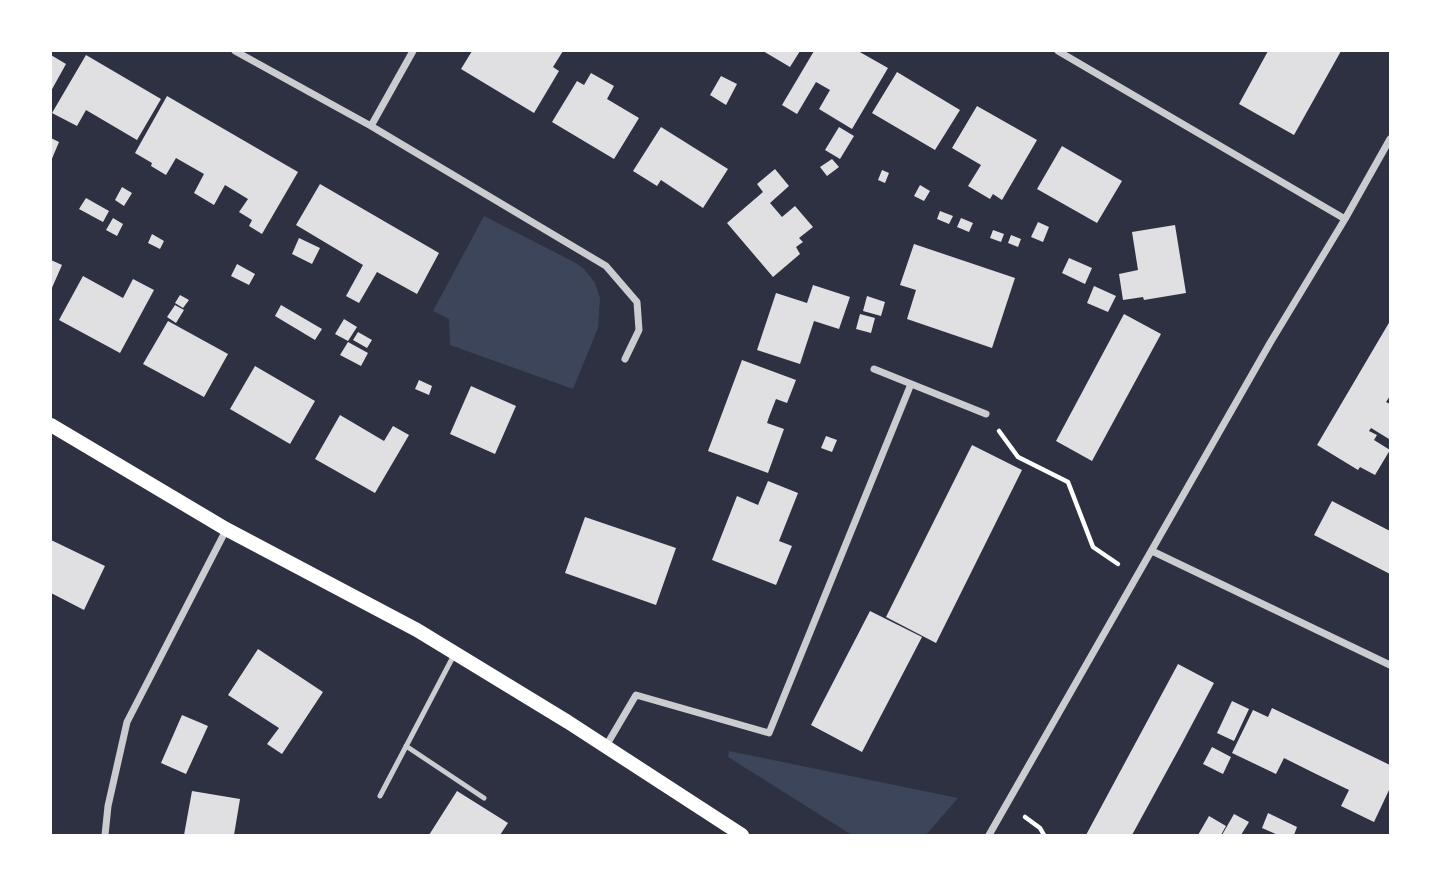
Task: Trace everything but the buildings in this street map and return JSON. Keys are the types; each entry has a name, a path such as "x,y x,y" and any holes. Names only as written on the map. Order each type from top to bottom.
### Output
{"main road":[{"path":"51,425 226,529 417,630 606,746 741,835"}],"street":[{"path":"235,51 371,126 607,266 637,302 639,330 625,359"},
{"path":"371,126 413,51"},
{"path":"1058,51 1345,219"},
{"path":"989,835 1270,343 1390,139"},
{"path":"874,369 986,414"},
{"path":"606,746 636,695 769,733 911,384"},
{"path":"105,835 108,806 127,722 226,529"},
{"path":"1152,551 1390,665"}],"lane":[{"path":"380,796 455,653"},
{"path":"406,746 484,797"}],"path":[{"path":"986,414 1018,457 1068,482 1093,547 1136,577"}],"shaded area":[{"path":"484,216 576,263 595,283 600,298 598,328 573,389 450,345 449,319 433,311"},
{"path":"729,751 958,798 926,835 852,835 728,757"}]}
